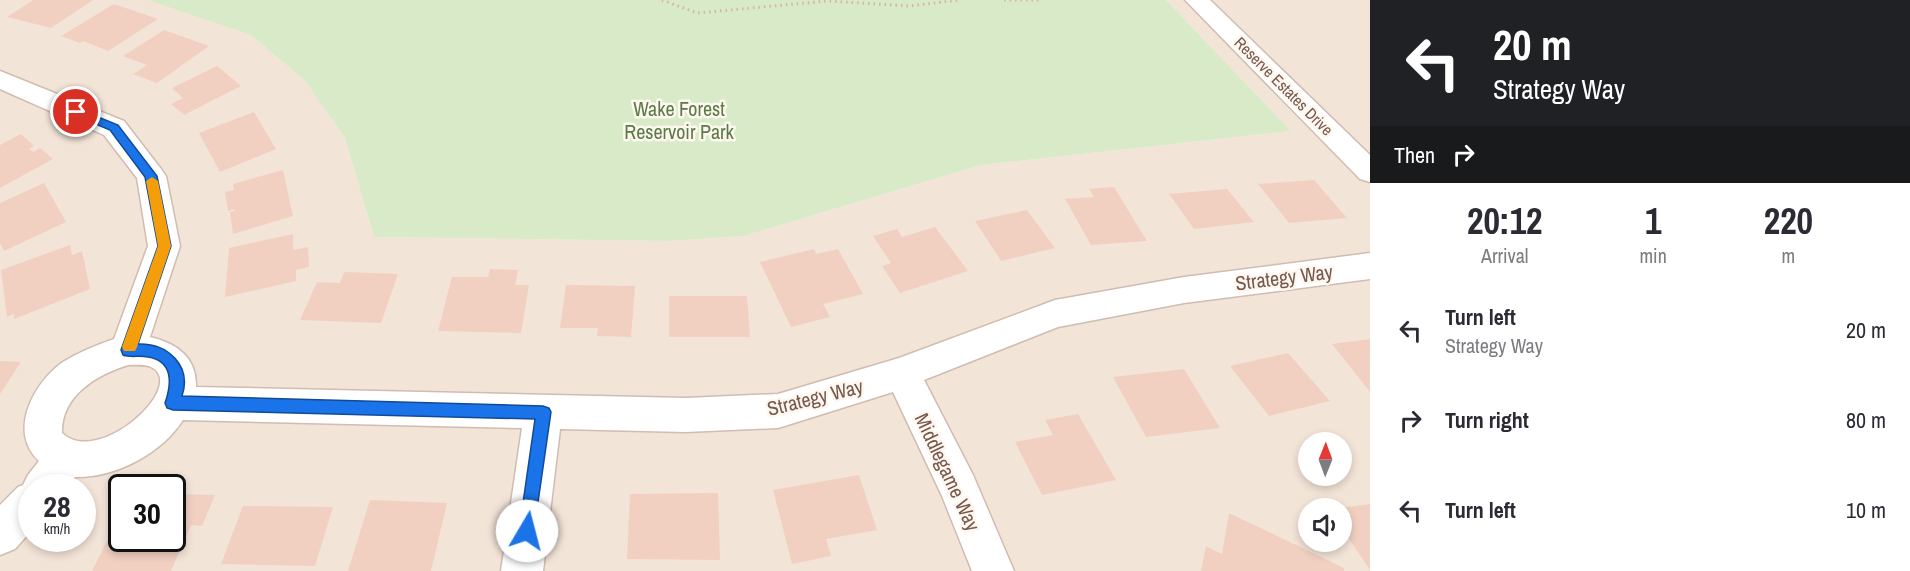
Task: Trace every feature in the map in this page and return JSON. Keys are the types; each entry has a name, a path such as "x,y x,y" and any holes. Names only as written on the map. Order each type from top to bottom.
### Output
{"street":[{"name":"Reserve Estates Drive","path":"1197,0 1370,172"},
{"path":"0,79 114,128 151,176 164,246 128,350"},
{"name":"Strategy Way","path":"173,403 686,415 778,411 902,373 1054,314 1184,290 1370,266"},
{"path":"128,350 146,350 160,354 171,362 178,380 173,403 153,429 123,449 100,458 66,458 48,446 42,431 45,414 54,396 68,380 87,365 128,350"},
{"name":"Middlegame Way","path":"902,373 959,489 993,571"},
{"path":"522,571 543,412"},
{"path":"53,474 66,458"},
{"path":"0,534 18,515"}],"path":[{"path":"662,0 697,13 828,1 909,6 960,0"},
{"path":"1004,0 1042,0"}],"shaded area":[{"path":"0,0 147,0 251,35 305,81 345,138 374,237 669,241 744,236 981,165 1291,131 1166,0 1370,0 1370,571 0,571"}],"green space":[{"name":"Wake Forest Reservoir Park","path":"147,0 1166,0 1291,131 981,165 744,236 669,241 374,237 345,138 305,81 251,35"}],"building":[{"path":"33,0 93,0 51,28 7,17"},
{"path":"114,4 158,19 108,51 83,41 80,43 61,36"},
{"path":"164,30 209,46 157,83 133,74 147,65 123,56"},
{"path":"217,66 241,86 184,115 171,104 183,98 172,88"},
{"path":"254,112 276,149 220,172 199,133"},
{"path":"21,134 34,146 29,149 33,152 40,148 53,159 0,188 0,145"},
{"path":"283,170 293,216 233,234 230,212 235,211 234,209 228,211 225,192 234,190 233,184"},
{"path":"1314,180 1347,218 1289,223 1258,184"},
{"path":"44,183 66,222 4,251 0,243 0,203"},
{"path":"1114,187 1147,241 1091,245 1065,199 1094,197 1089,189"},
{"path":"1227,189 1254,222 1194,229 1169,194"},
{"path":"1027,210 1055,248 1001,261 975,221"},
{"path":"935,227 968,271 900,293 882,266 891,263 873,236 897,229 902,237"},
{"path":"293,234 293,250 308,247 309,267 296,270 296,281 225,297 229,248"},
{"path":"70,245 72,255 82,251 90,289 14,319 14,314 7,317 1,270"},
{"path":"814,249 816,254 838,249 863,294 823,304 830,317 791,327 760,262"},
{"path":"490,269 518,270 515,285 529,285 521,333 438,331 452,277 488,277"},
{"path":"344,272 398,274 381,323 300,320 317,282 340,283"},
{"path":"566,285 635,286 631,337 597,336 598,328 560,328"},
{"path":"669,296 747,296 750,337 669,337"},
{"path":"1370,339 1370,392 1332,344"},
{"path":"1288,353 1330,401 1269,416 1230,366"},
{"path":"0,361 21,362 0,394"},
{"path":"1184,369 1220,428 1146,437 1113,377"},
{"path":"1078,414 1116,480 1042,495 1015,442 1053,435 1045,420"},
{"path":"859,475 877,530 826,539 831,556 792,564 773,490"},
{"path":"718,493 720,560 627,559 630,494"},
{"path":"186,494 215,495 202,526 191,525 186,536"},
{"path":"370,500 447,503 431,571 348,571"},
{"path":"1370,504 1370,570 1352,543 1352,506"},
{"path":"243,506 333,507 315,566 221,564"},
{"path":"1229,513 1298,546 1298,552 1311,552 1344,568 1344,571 1201,571 1206,546 1222,554"},
{"path":"108,538 108,552 179,552 171,571 92,571"}],"slow traffic":[{"path":"130,347 164,246 152,181"}],"route":[{"path":"76,112 114,128 151,176 164,246 128,350 146,350 160,354 171,362 177,373 178,387 173,403 543,412 527,531"}]}
